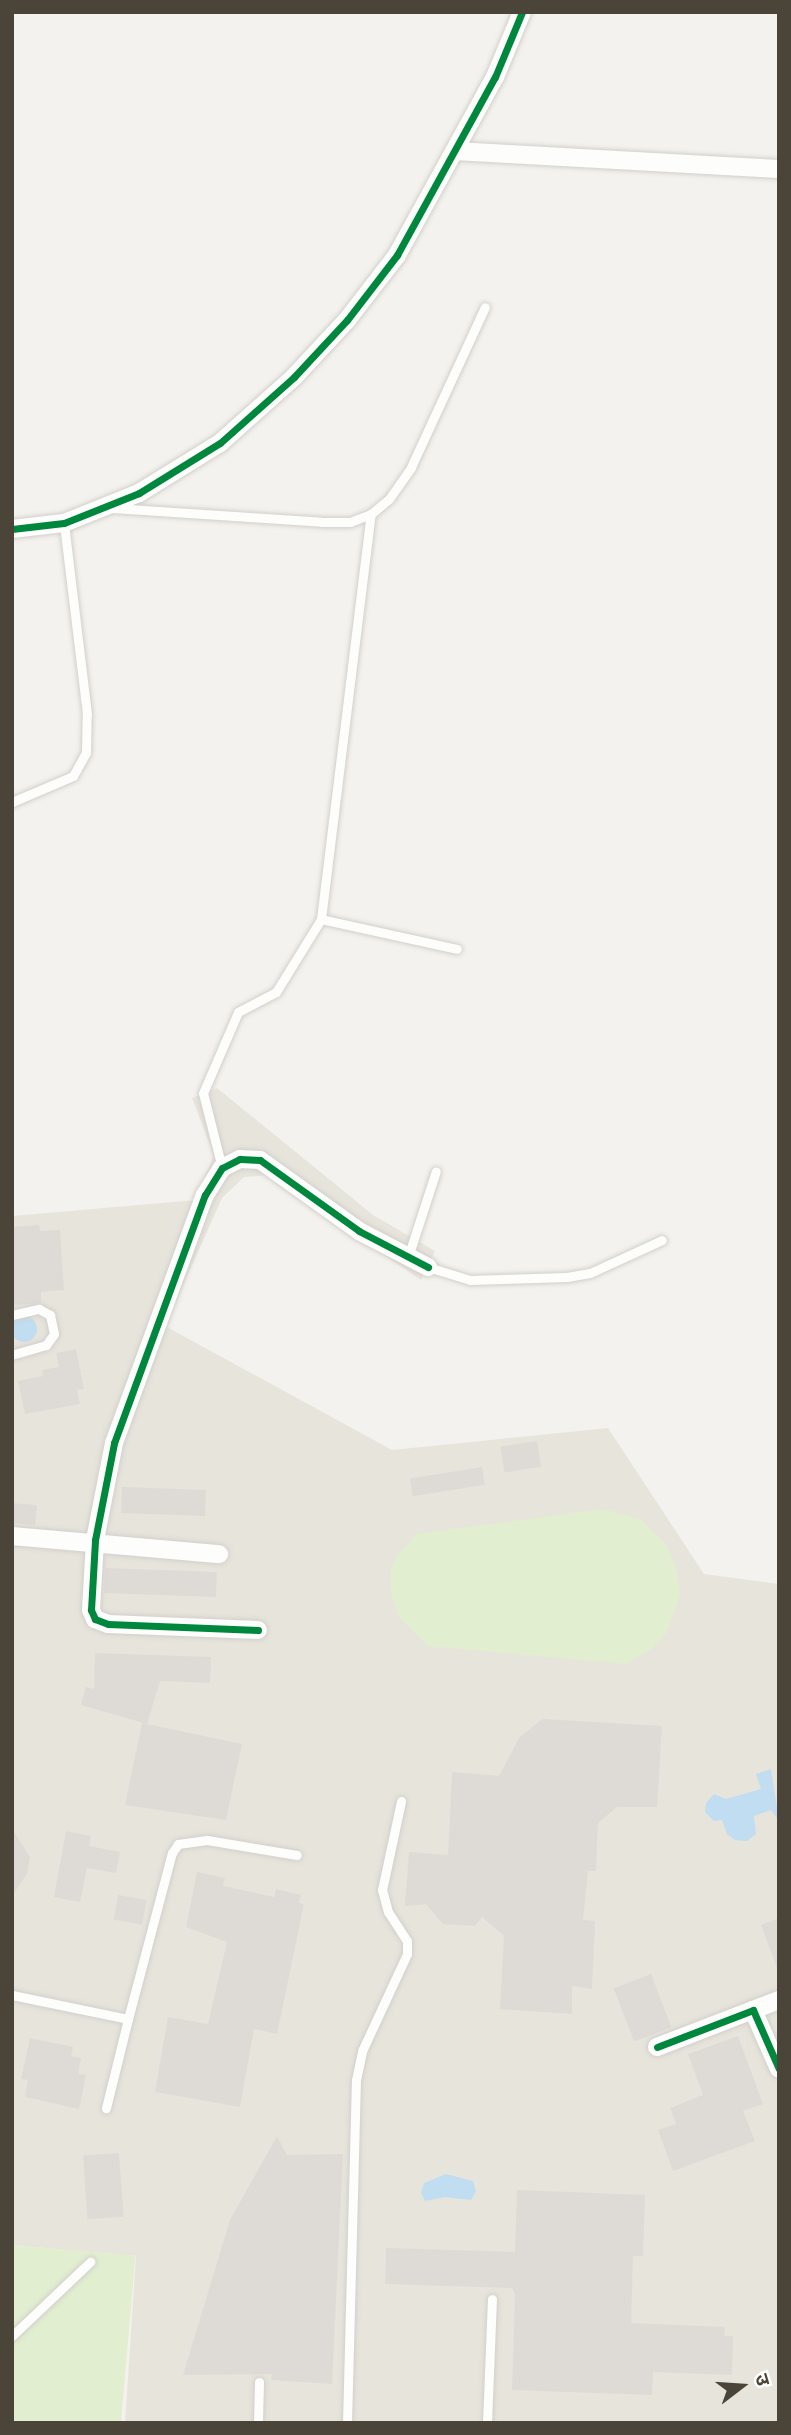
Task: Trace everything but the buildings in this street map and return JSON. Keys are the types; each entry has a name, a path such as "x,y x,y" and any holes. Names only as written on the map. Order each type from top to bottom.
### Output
{"street":[{"path":"12,529 64,523 139,493 220,443 294,377 347,320 397,255 455,151 522,12"},
{"path":"455,151 779,169"},
{"path":"258,1630 101,1622 91,1610 95,1540 122,1416 201,1206 222,1168 240,1159 260,1160 359,1231 428,1267"},
{"path":"12,1536 95,1540 219,1554"},
{"path":"657,2047 779,2000"},
{"path":"753,2010 779,2069"}],"lane":[{"path":"105,507 322,522 351,522 371,514 389,499 411,467 485,307"},
{"path":"222,1168 204,1093 238,1012 276,992 321,919 371,514"},
{"path":"12,802 73,776 86,753 87,714 64,523"},
{"path":"321,919 457,949"},
{"path":"408,1257 436,1171"},
{"path":"428,1267 470,1280 567,1277 590,1273 662,1240"},
{"path":"12,1315 39,1309 50,1315 54,1334 46,1345 12,1355"},
{"path":"347,2423 354,2093 362,2051 407,1954 407,1941 388,1912 382,1890 401,1801"},
{"path":"106,2108 172,1853 178,1844 207,1840 297,1855"},
{"path":"12,1995 128,2019"},
{"path":"12,2336 90,2262"},
{"path":"487,2423 492,2298"},
{"path":"258,2423 259,2382"}],"shaded area":[{"path":"217,1088 373,1215 435,1251 421,1280 268,1175 244,1177 222,1198 165,1326 392,1450 608,1428 704,1574 779,1584 779,2423 125,2423 136,2256 12,2245 12,1216 196,1200 214,1155 192,1098"}],"green space":[{"path":"603,1509 640,1519 667,1545 677,1572 680,1594 667,1632 654,1647 627,1664 428,1646 399,1617 391,1593 391,1571 396,1557 417,1534"},
{"path":"12,2245 136,2256 121,2423 12,2423"}],"water":[{"path":"24,1316 33,1320 37,1329 33,1338 24,1342 15,1338 11,1329 15,1320"},
{"path":"771,1769 779,1821 771,1810 754,1816 756,1834 747,1841 735,1840 727,1834 722,1820 714,1821 705,1812 706,1803 714,1794 726,1799 761,1789 756,1774"},
{"path":"446,2174 473,2181 476,2191 471,2200 445,2197 425,2201 421,2193 424,2183"}],"cycle path":[{"path":"12,529 64,523 139,493 220,443 294,377 347,320 397,255 495,77 522,12"},
{"path":"258,1630 108,1624 95,1619 91,1610 95,1540 114,1443 205,1195 222,1168 240,1159 260,1160 359,1231 428,1267"},
{"path":"657,2047 753,2010 779,2069"}]}
